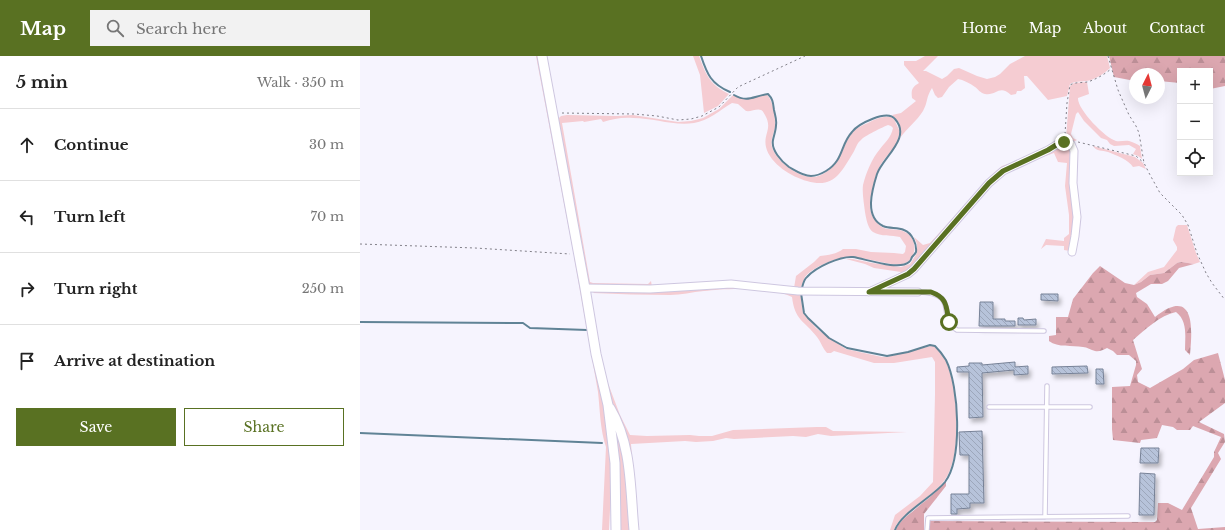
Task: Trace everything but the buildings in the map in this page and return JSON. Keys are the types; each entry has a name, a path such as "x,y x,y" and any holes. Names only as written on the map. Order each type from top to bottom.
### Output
{"street":[{"path":"542,56 596,354 608,405 615,463 616,530"},
{"path":"869,292 908,274 914,269 989,183 1003,171 1048,150 1061,142 1068,143 1074,151 1073,183 1077,217 1072,252"},
{"path":"585,288 650,289 731,284 798,290 918,292"},
{"path":"608,405 620,428 627,450 634,530"}],"lane":[{"path":"918,292 931,292 941,297 945,302 949,322 957,330 1044,331"},
{"path":"1045,517 1047,386"},
{"path":"989,407 1090,407"},
{"path":"928,530 928,518 1128,516"}],"path":[{"path":"553,114 634,114 678,120 691,119 702,116 719,107 738,87 804,56"},
{"path":"1108,56 1121,99 1139,133 1144,163 1160,193 1185,220 1206,273 1225,300"},
{"path":"1111,68 1106,73 1088,81 1070,85 1067,103 1068,143 1077,141 1136,156 1144,163"},
{"path":"360,244 475,248 579,254"}],"shaded area":[{"path":"536,56 539,56 574,251 573,251"},
{"path":"693,56 699,56 704,69 713,83 729,94 718,106 704,113 700,75"},
{"path":"925,56 938,56 923,71 942,79 954,69 959,68 987,79 995,77 1010,64 1025,56 1107,56 1110,68 1092,79 1070,84 1067,96 1048,100 1027,76 1024,76 1025,88 1021,91 1017,91 1016,94 1011,95 1004,90 985,94 980,92 971,84 958,79 949,87 942,97 938,98 932,88 923,111 900,138 900,125 892,115 901,113 916,101 912,98 912,91 913,87 919,83 904,65 904,61 916,61"},
{"path":"1087,82 1089,94 1078,98 1082,109 1087,116 1105,135 1111,139 1116,141 1129,141 1140,146 1142,159 1133,154 1136,149 1129,145 1114,146 1107,140 1101,138 1084,121 1078,112 1076,114 1071,134 1073,138 1077,140 1073,142 1066,138 1070,86 1074,83"},
{"path":"733,95 743,99 767,95 769,97 775,119 775,127 771,142 774,152 788,167 806,176 819,176 832,167 840,157 847,140 858,128 882,117 891,117 894,119 900,132 894,147 880,165 871,197 870,208 873,217 880,226 888,229 899,230 910,235 914,244 911,259 897,265 854,257 842,258 827,262 814,269 805,277 800,289 794,288 796,276 820,256 829,255 843,249 903,254 905,252 906,246 900,237 879,235 871,231 865,212 863,198 863,185 870,166 874,157 889,137 893,128 888,125 863,138 840,173 835,178 823,183 816,183 801,179 788,173 772,159 768,153 765,142 768,124 761,110 746,111 738,104 732,103 709,118 699,122 686,124 629,118 618,118 603,122 601,119 584,122 562,123 590,282 648,284 651,281 652,287 589,285 587,282 558,119 561,116 567,115 633,115 678,122 691,121 703,118 719,109"},
{"path":"1061,145 1068,145 1072,149 1075,210 1070,251 1064,250 1064,246 1046,245 1041,249 1046,239 1064,241 1064,238 1069,234 1069,215 1065,186 1067,163 1058,162 1054,153 1017,166"},
{"path":"1093,146 1135,157 1143,163 1146,169 1139,166 1133,167 1129,162 1122,158 1108,152 1098,150"},
{"path":"1023,159 1003,168 908,272 870,290 858,290 880,283 901,272 874,268 846,259 901,267 910,264 917,253 917,244 914,237 923,245 930,243 995,172 1002,166"},
{"path":"1178,225 1187,225 1200,262 1194,264 1182,262 1177,263 1164,273 1150,275 1134,285 1148,272 1164,267 1177,250 1173,240 1176,227"},
{"path":"574,257 578,257 605,404 607,436 610,447 612,470 609,530 602,530 606,447 602,434 598,392"},
{"path":"717,286 800,292 803,313 816,328 846,349 887,357 935,346 942,355 946,361 950,373 956,405 957,422 954,456 950,470 944,481 902,518 894,530 890,530 895,515 920,496 933,482 935,362 932,357 894,363 874,363 834,351 827,353 817,337 798,316 793,305 792,297 773,291 749,289 713,290 678,295 593,293 595,291"},
{"path":"606,378 620,415 630,435 712,436 733,430 817,427 826,427 833,431 907,432 831,436 818,434 806,437 726,438 713,441 631,444 638,530 632,486 610,400"},
{"path":"615,427 621,435 631,530 618,530"}],"green space":[{"path":"1109,56 1225,56 1225,86 1213,88 1213,68 1177,68 1177,83 1165,82 1165,68 1129,68 1129,80 1114,77"},
{"path":"1182,262 1194,264 1179,268 1168,281 1162,284 1151,284 1136,293 1137,297 1147,304 1155,317 1169,308 1178,306 1184,308 1190,321 1190,355 1185,350 1185,330 1180,316 1176,312 1164,316 1133,340 1142,369 1137,375 1138,382 1150,388 1183,369 1194,360 1218,353 1225,380 1225,403 1199,422 1224,434 1225,442 1218,453 1221,459 1191,508 1198,529 1225,527 1225,530 929,530 929,521 1155,522 1157,520 1158,503 1168,503 1182,510 1214,457 1214,452 1221,437 1193,426 1190,430 1177,430 1173,427 1162,425 1157,438 1141,440 1140,443 1113,440 1112,387 1130,386 1136,361 1129,355 1117,355 1107,348 1101,351 1094,351 1079,346 1057,345 1049,341 1049,336 1056,335 1056,317 1068,317 1073,299 1100,266 1125,283 1134,285 1150,275 1164,273 1177,263"},
{"path":"946,481 946,486 924,514 924,530 896,530 903,519 931,497"}],"waterway":[{"path":"701,56 705,68 714,82 718,86 730,92"},
{"path":"734,95 747,99 768,94 772,101 776,119 776,129 773,140 775,151 783,162 789,167 808,176 818,175 832,167 839,157 848,137 860,125 879,117 891,116 895,119 899,126 900,133 895,147 877,174 873,188 871,210 877,222 883,226 907,231 915,242 916,253 910,262 898,265 882,264 853,257 835,260 811,273 805,279 802,288"},
{"path":"801,293 804,313 808,318 829,338 847,348 887,356 908,352 930,345 935,346 946,360 954,387 957,422 957,440 951,471 940,488 910,511 898,524 895,530"},
{"path":"360,322 523,323 530,328 587,330"},
{"path":"360,433 602,443"}],"route":[{"path":"949,322 945,302 941,297 931,292 869,292 908,274 914,269 996,176 1003,171 1033,158 1061,142 1064,142"}]}
